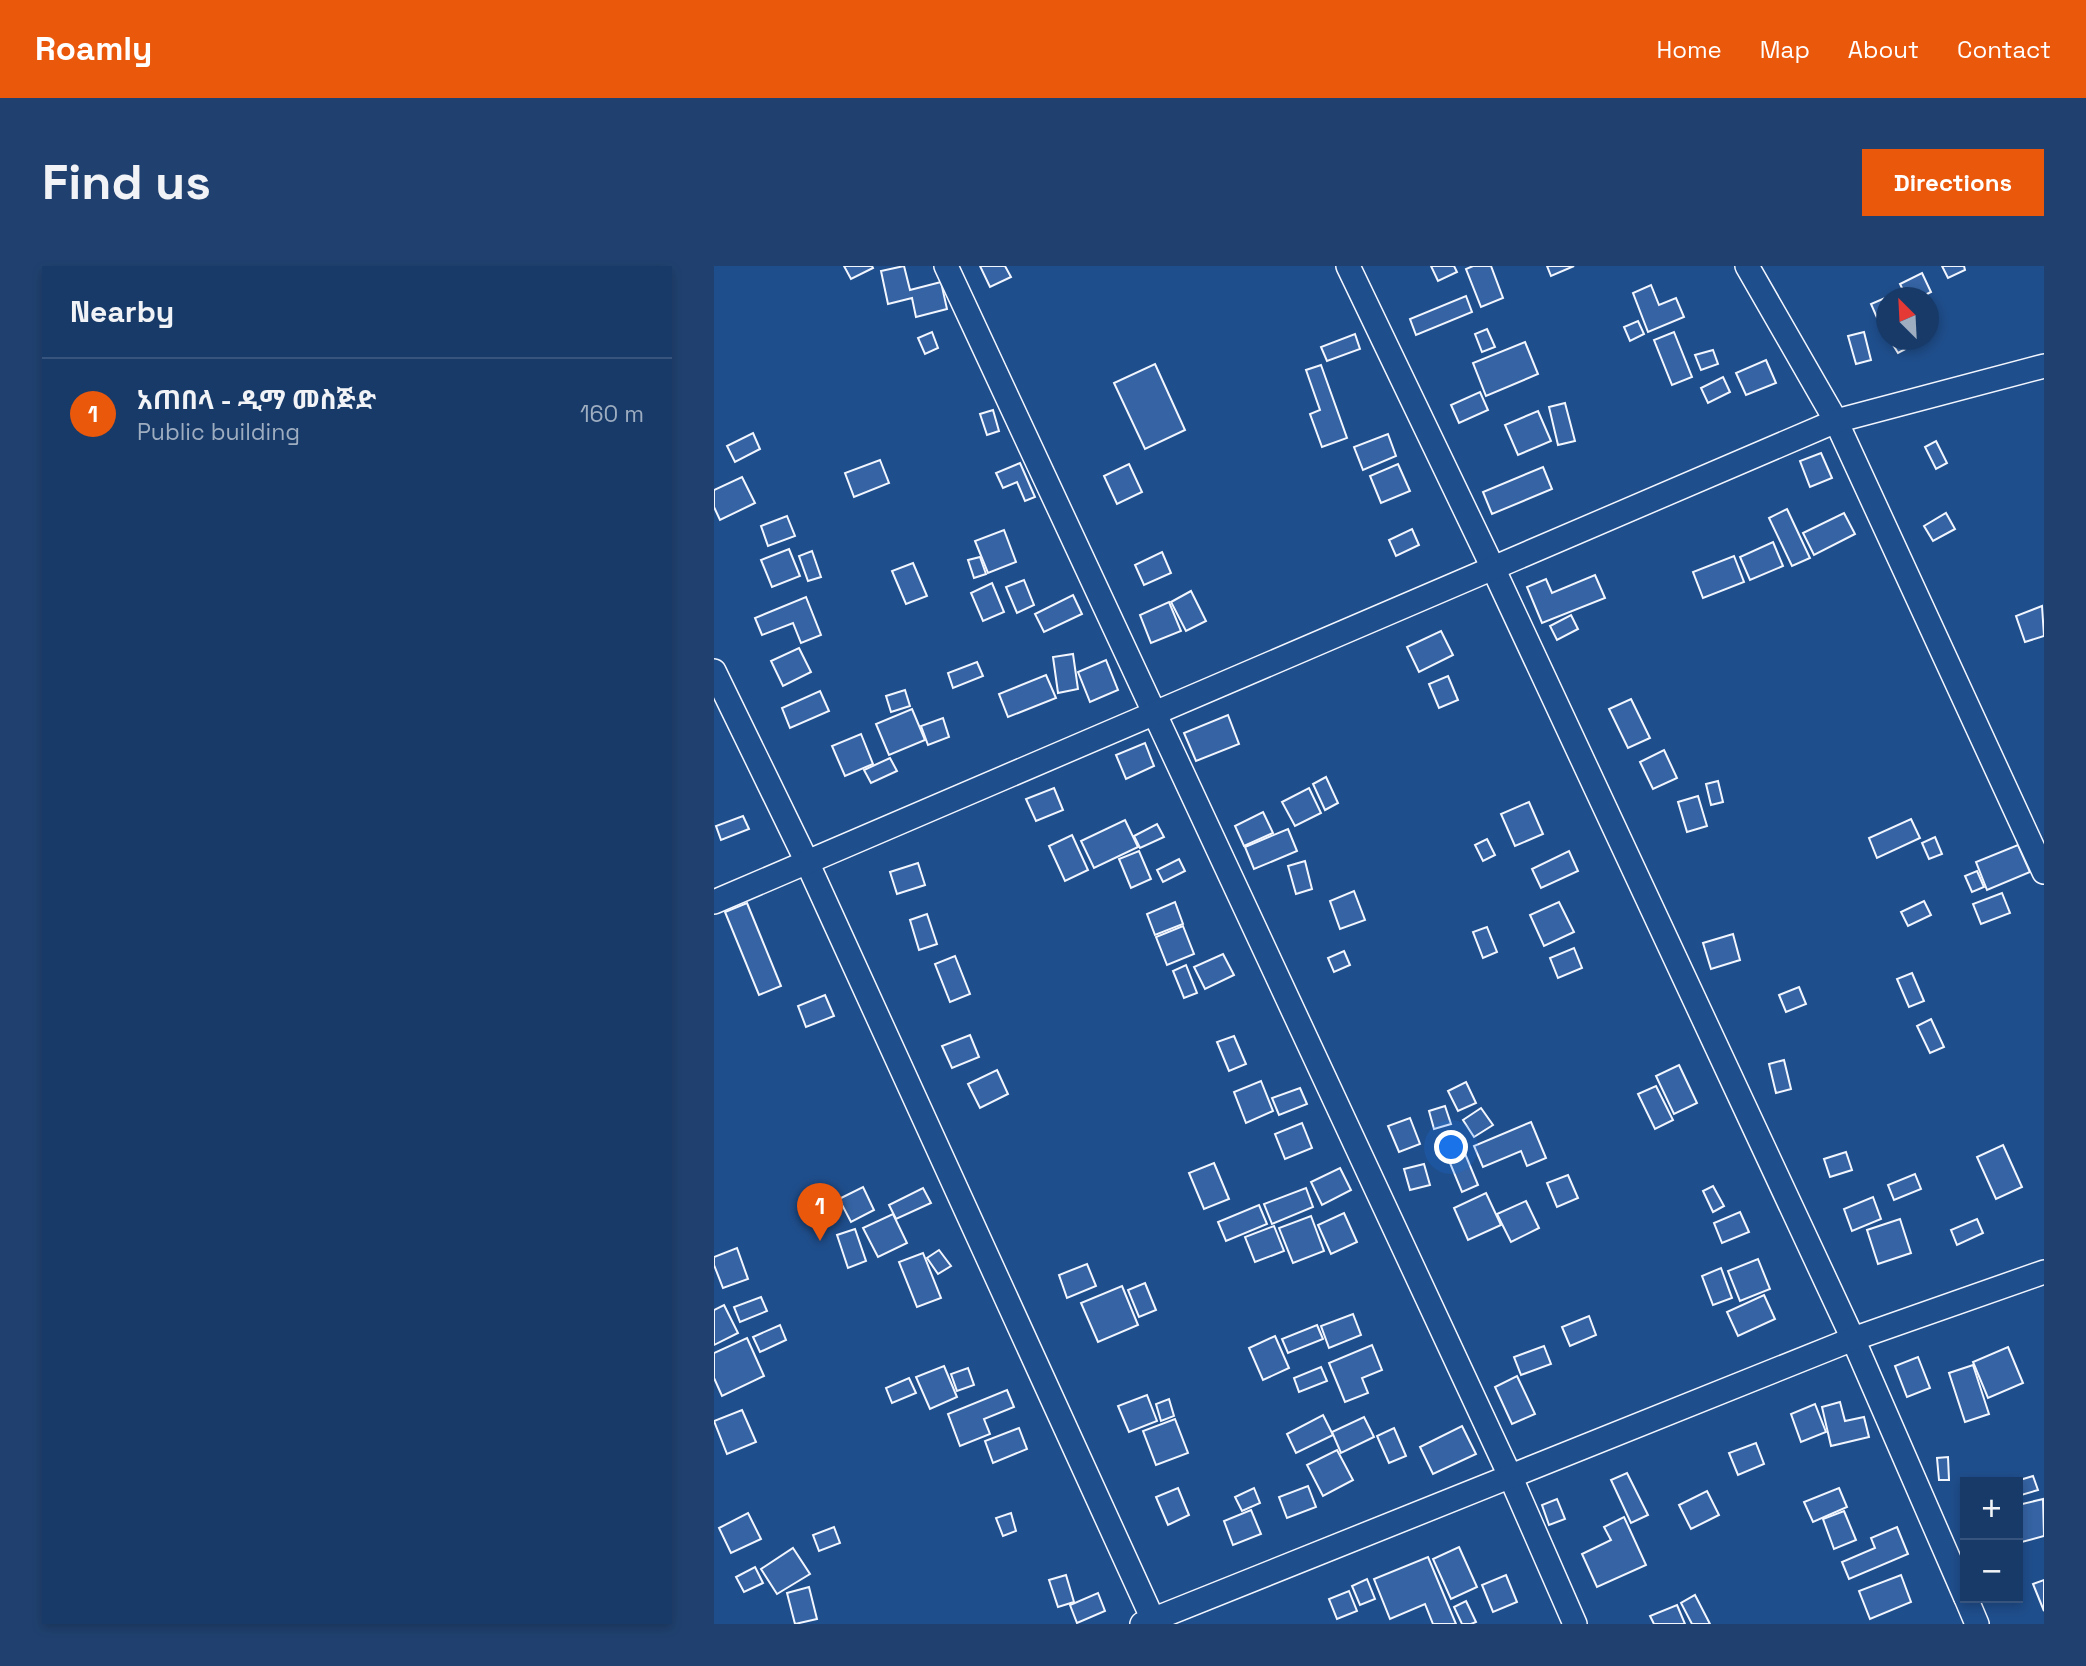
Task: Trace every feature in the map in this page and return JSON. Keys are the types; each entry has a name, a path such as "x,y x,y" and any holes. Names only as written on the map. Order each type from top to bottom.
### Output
{"street":[{"path":"946,266 1511,1478 1575,1624"},
{"path":"1348,266 1493,568 1853,1339 1960,1583"},
{"path":"1747,266 1836,421 2044,872"},
{"path":"714,902 1836,421 2044,366"},
{"path":"714,671 807,862 1150,1622 1853,1339 2044,1272"},
{"path":"1968,1603 1977,1624"}],"building":[{"path":"844,266 872,266 873,268 851,279"},
{"path":"904,266 910,290 941,282 947,309 916,317 912,298 888,304 881,271"},
{"path":"980,266 1005,266 1011,277 990,287"},
{"path":"1431,266 1454,266 1457,272 1438,281"},
{"path":"1473,266 1491,266 1503,298 1481,307 1466,269"},
{"path":"1547,266 1574,266 1551,276"},
{"path":"1942,266 1964,266 1965,270 1948,278"},
{"path":"1922,273 1929,287 1902,287 1900,284"},
{"path":"1651,285 1659,305 1676,298 1684,317 1648,332 1633,293"},
{"path":"1466,296 1472,312 1416,335 1410,319"},
{"path":"1876,302 1876,315 1871,304"},
{"path":"1638,321 1644,334 1630,341 1624,327"},
{"path":"1487,329 1495,347 1482,352 1475,334"},
{"path":"932,332 938,348 925,354 918,338"},
{"path":"1674,332 1692,377 1672,385 1654,340"},
{"path":"1864,332 1871,360 1856,364 1848,336"},
{"path":"1355,334 1360,349 1327,361 1321,347"},
{"path":"1525,342 1538,374 1486,396 1473,363"},
{"path":"1713,350 1718,364 1701,370 1695,355"},
{"path":"1766,360 1776,383 1746,395 1736,373"},
{"path":"1155,364 1185,430 1145,449 1114,383"},
{"path":"1321,365 1347,438 1322,447 1310,414 1320,410 1306,370"},
{"path":"1723,377 1730,392 1708,403 1701,388"},
{"path":"1480,392 1488,410 1459,423 1451,405"},
{"path":"1565,403 1575,441 1558,445 1549,407"},
{"path":"993,410 999,431 987,435 980,414"},
{"path":"1538,411 1551,441 1518,455 1505,425"},
{"path":"753,433 760,449 735,462 727,446"},
{"path":"1388,434 1396,456 1363,470 1354,447"},
{"path":"1936,441 1947,463 1936,469 1925,447"},
{"path":"1821,453 1832,478 1810,487 1800,461"},
{"path":"880,460 889,483 854,497 845,473"},
{"path":"1020,463 1035,497 1025,501 1017,482 1003,488 996,473"},
{"path":"1129,464 1142,492 1117,504 1104,476"},
{"path":"1398,464 1410,491 1381,503 1370,476"},
{"path":"1543,467 1552,489 1492,514 1483,492"},
{"path":"742,477 755,503 720,520 714,507 714,490"},
{"path":"1787,509 1810,558 1792,566 1769,518"},
{"path":"1844,513 1855,534 1814,555 1803,533"},
{"path":"1946,513 1955,529 1933,541 1924,526"},
{"path":"787,516 795,536 768,546 761,526"},
{"path":"1412,529 1419,545 1396,556 1389,540"},
{"path":"1004,530 1016,562 988,573 975,541"},
{"path":"1773,542 1783,566 1750,580 1740,557"},
{"path":"789,549 800,576 772,587 761,560"},
{"path":"812,551 821,577 808,581 799,556"},
{"path":"1162,552 1171,573 1144,585 1135,565"},
{"path":"1734,556 1744,582 1703,598 1693,572"},
{"path":"980,557 986,574 974,578 968,560"},
{"path":"913,563 927,596 906,604 892,571"},
{"path":"1595,575 1605,598 1542,623 1527,587 1546,579 1552,593"},
{"path":"1024,580 1034,605 1017,613 1006,587"},
{"path":"992,583 1004,612 983,621 971,593"},
{"path":"1191,591 1206,621 1186,631 1171,602"},
{"path":"1073,595 1082,614 1044,632 1035,614"},
{"path":"806,597 821,635 801,643 793,623 762,635 755,618"},
{"path":"1169,602 1181,631 1151,643 1140,615"},
{"path":"2042,606 2044,636 2025,642 2016,616"},
{"path":"1571,615 1578,629 1557,640 1550,626"},
{"path":"1441,631 1453,655 1419,672 1407,647"},
{"path":"799,648 811,672 783,686 771,661"},
{"path":"1073,654 1078,689 1058,693 1053,657"},
{"path":"1106,660 1118,690 1090,702 1078,672"},
{"path":"977,662 983,676 953,688 948,673"},
{"path":"1046,675 1056,698 1008,717 999,694"},
{"path":"1448,676 1458,700 1439,708 1429,684"},
{"path":"905,690 910,706 891,712 886,696"},
{"path":"820,691 829,711 790,728 782,708"},
{"path":"1631,699 1650,738 1628,748 1609,709"},
{"path":"912,709 925,740 889,755 876,724"},
{"path":"1228,715 1239,744 1196,761 1184,733"},
{"path":"943,718 949,737 928,745 921,726"},
{"path":"861,734 873,764 845,776 832,746"},
{"path":"1145,743 1154,766 1126,779 1116,755"},
{"path":"1664,750 1677,778 1653,789 1640,762"},
{"path":"890,758 897,771 871,783 864,770"},
{"path":"1326,777 1338,803 1325,810 1313,784"},
{"path":"1718,781 1723,802 1711,805 1706,784"},
{"path":"1054,788 1063,810 1036,821 1026,799"},
{"path":"1309,788 1321,813 1295,826 1282,802"},
{"path":"1698,796 1707,826 1687,832 1678,802"},
{"path":"1529,802 1543,834 1515,846 1501,814"},
{"path":"1263,812 1273,833 1244,846 1235,826"},
{"path":"743,816 749,829 721,840 716,826"},
{"path":"1911,819 1920,838 1877,858 1869,838"},
{"path":"1125,820 1138,847 1094,868 1081,841"},
{"path":"1157,824 1164,837 1140,848 1134,836"},
{"path":"1288,829 1297,851 1254,869 1245,847"},
{"path":"1072,835 1088,870 1065,881 1049,846"},
{"path":"1935,837 1942,854 1929,859 1922,843"},
{"path":"1487,839 1495,855 1483,861 1475,845"},
{"path":"2018,845 2030,872 1987,890 1976,862"},
{"path":"1139,851 1151,879 1131,888 1119,859"},
{"path":"1569,851 1578,871 1541,888 1532,869"},
{"path":"1179,859 1185,871 1163,882 1157,870"},
{"path":"1305,861 1312,889 1296,894 1288,866"},
{"path":"918,863 925,885 897,894 890,872"},
{"path":"1977,871 1984,887 1972,892 1965,876"},
{"path":"1354,891 1365,920 1340,929 1330,901"},
{"path":"2002,893 2010,913 1981,924 1973,904"},
{"path":"1924,901 1931,915 1908,926 1901,912"},
{"path":"1175,902 1183,924 1155,935 1147,914"},
{"path":"1559,902 1574,932 1544,946 1530,915"},
{"path":"747,903 781,986 759,995 725,912"},
{"path":"927,914 937,944 919,950 910,920"},
{"path":"1183,926 1194,954 1167,965 1156,937"},
{"path":"1487,927 1497,952 1483,958 1473,932"},
{"path":"1733,934 1740,960 1711,969 1703,943"},
{"path":"1574,948 1582,968 1558,978 1550,958"},
{"path":"1344,951 1350,965 1334,972 1328,958"},
{"path":"1223,954 1234,975 1205,989 1194,967"},
{"path":"955,956 970,994 950,1002 935,964"},
{"path":"1186,965 1197,993 1184,998 1173,971"},
{"path":"1912,973 1924,1001 1909,1007 1897,979"},
{"path":"1799,987 1806,1004 1786,1012 1779,995"},
{"path":"825,995 834,1016 806,1027 798,1006"},
{"path":"1931,1019 1944,1047 1930,1053 1917,1026"},
{"path":"970,1035 979,1057 952,1068 942,1046"},
{"path":"1234,1036 1246,1064 1229,1071 1217,1042"},
{"path":"1784,1060 1791,1089 1776,1093 1769,1064"},
{"path":"1679,1065 1697,1103 1674,1114 1656,1076"},
{"path":"997,1070 1008,1094 980,1108 968,1084"},
{"path":"1261,1081 1273,1111 1246,1123 1234,1092"},
{"path":"1466,1082 1476,1103 1458,1111 1448,1091"},
{"path":"1656,1086 1673,1120 1655,1129 1638,1094"},
{"path":"1300,1088 1307,1104 1279,1115 1272,1098"},
{"path":"1445,1106 1451,1124 1434,1129 1429,1111"},
{"path":"1481,1108 1493,1125 1474,1137 1463,1120"},
{"path":"1410,1118 1420,1144 1399,1152 1388,1126"},
{"path":"1531,1122 1546,1158 1527,1166 1521,1151 1483,1167 1474,1146"},
{"path":"1302,1123 1312,1148 1285,1159 1275,1134"},
{"path":"1461,1144 1478,1185 1462,1192 1445,1151"},
{"path":"2003,1145 2022,1187 1996,1199 1977,1157"},
{"path":"1846,1152 1852,1170 1830,1177 1824,1159"},
{"path":"1214,1163 1229,1199 1204,1209 1189,1173"},
{"path":"1424,1164 1430,1185 1410,1190 1404,1169"},
{"path":"1340,1168 1351,1190 1322,1205 1311,1182"},
{"path":"1915,1174 1921,1189 1894,1200 1888,1185"},
{"path":"1568,1175 1578,1198 1557,1207 1547,1183"},
{"path":"1713,1186 1724,1206 1713,1212 1703,1191"},
{"path":"863,1187 874,1210 851,1222 839,1199"},
{"path":"923,1188 931,1203 896,1219 889,1205"},
{"path":"1306,1188 1313,1207 1272,1224 1264,1204"},
{"path":"1486,1193 1501,1225 1468,1240 1454,1208"},
{"path":"1873,1197 1881,1219 1852,1231 1844,1209"},
{"path":"1526,1201 1539,1228 1511,1242 1497,1214"},
{"path":"1259,1205 1267,1224 1226,1241 1218,1222"},
{"path":"1740,1212 1749,1232 1722,1243 1714,1223"},
{"path":"1344,1213 1357,1242 1331,1254 1318,1225"},
{"path":"893,1214 907,1243 878,1257 863,1228"},
{"path":"1311,1216 1324,1251 1293,1263 1279,1228"},
{"path":"1900,1219 1911,1253 1878,1264 1867,1230"},
{"path":"1977,1219 1983,1233 1957,1245 1951,1230"},
{"path":"1274,1226 1284,1251 1255,1262 1245,1237"},
{"path":"855,1229 866,1261 848,1268 837,1235"},
{"path":"737,1248 748,1279 723,1288 714,1265 714,1257"},
{"path":"939,1250 951,1266 938,1274 927,1258"},
{"path":"923,1253 941,1298 917,1307 899,1262"},
{"path":"1758,1259 1770,1289 1740,1301 1728,1271"},
{"path":"1087,1264 1096,1286 1067,1298 1059,1275"},
{"path":"1721,1268 1732,1298 1713,1305 1702,1276"},
{"path":"1145,1283 1156,1310 1139,1317 1128,1290"},
{"path":"1122,1286 1138,1325 1098,1342 1081,1303"},
{"path":"1764,1295 1775,1319 1738,1336 1727,1312"},
{"path":"761,1297 767,1311 740,1322 734,1307"},
{"path":"724,1305 738,1333 714,1345 714,1310"},
{"path":"1353,1314 1361,1335 1329,1348 1321,1326"},
{"path":"1589,1316 1596,1335 1570,1346 1562,1327"},
{"path":"780,1325 786,1340 760,1352 753,1337"},
{"path":"1317,1325 1323,1339 1288,1353 1282,1339"},
{"path":"1275,1336 1289,1368 1263,1380 1249,1348"},
{"path":"747,1338 764,1376 722,1396 714,1378 714,1353"},
{"path":"1372,1345 1382,1370 1362,1378 1368,1393 1345,1402 1329,1363"},
{"path":"1544,1346 1551,1364 1521,1375 1514,1357"},
{"path":"2008,1347 2023,1383 1988,1398 1973,1362"},
{"path":"1918,1357 1930,1388 1907,1397 1895,1366"},
{"path":"1973,1365 1989,1414 1965,1422 1949,1373"},
{"path":"944,1366 957,1397 930,1409 916,1377"},
{"path":"1321,1367 1327,1381 1299,1392 1294,1378"},
{"path":"968,1368 974,1385 957,1391 951,1374"},
{"path":"1517,1376 1535,1414 1512,1424 1495,1387"},
{"path":"909,1378 916,1393 892,1403 886,1388"},
{"path":"1007,1390 1014,1407 984,1419 990,1434 960,1446 948,1414"},
{"path":"1147,1395 1157,1421 1129,1432 1118,1406"},
{"path":"1169,1399 1174,1416 1161,1421 1156,1404"},
{"path":"1840,1402 1845,1421 1864,1417 1869,1437 1831,1446 1822,1407"},
{"path":"1815,1404 1826,1432 1801,1442 1791,1414"},
{"path":"742,1410 756,1442 727,1454 714,1421"},
{"path":"1323,1415 1333,1435 1296,1453 1287,1434"},
{"path":"1364,1417 1374,1437 1341,1453 1332,1432"},
{"path":"1175,1419 1188,1453 1156,1465 1143,1431"},
{"path":"1462,1426 1476,1454 1433,1474 1420,1447"},
{"path":"1019,1428 1027,1449 993,1463 985,1441"},
{"path":"1394,1428 1406,1456 1389,1463 1377,1436"},
{"path":"1756,1443 1764,1464 1738,1475 1729,1453"},
{"path":"1337,1450 1353,1480 1323,1496 1307,1465"},
{"path":"1948,1457 1949,1480 1939,1480 1937,1458"},
{"path":"1627,1473 1648,1515 1631,1523 1611,1480"},
{"path":"2033,1476 2038,1490 2023,1494 2023,1479"},
{"path":"1308,1486 1316,1507 1287,1518 1279,1497"},
{"path":"1178,1488 1189,1515 1168,1525 1156,1497"},
{"path":"1254,1488 1260,1503 1242,1511 1235,1497"},
{"path":"1839,1488 1847,1507 1813,1522 1804,1502"},
{"path":"1707,1491 1719,1515 1691,1529 1679,1505"},
{"path":"1557,1499 1565,1519 1549,1525 1542,1505"},
{"path":"2043,1499 2044,1536 2023,1542 2023,1504"},
{"path":"1251,1510 1261,1534 1233,1545 1224,1521"},
{"path":"1844,1511 1856,1540 1834,1549 1823,1519"},
{"path":"748,1513 761,1539 731,1553 719,1528"},
{"path":"1011,1513 1016,1531 1003,1536 996,1518"},
{"path":"1624,1517 1646,1565 1597,1587 1582,1554 1611,1540 1604,1527"},
{"path":"834,1527 840,1543 819,1551 813,1535"},
{"path":"1897,1527 1908,1554 1849,1579 1842,1562 1875,1548 1871,1538"},
{"path":"1459,1547 1477,1587 1451,1599 1433,1559"},
{"path":"793,1548 810,1574 777,1594 761,1569"},
{"path":"1428,1557 1456,1624 1433,1624 1425,1604 1390,1619 1374,1579"},
{"path":"755,1567 763,1583 744,1592 736,1577"},
{"path":"1066,1575 1074,1602 1058,1607 1049,1580"},
{"path":"1506,1575 1517,1602 1493,1612 1482,1585"},
{"path":"1901,1575 1911,1602 1870,1619 1859,1591"},
{"path":"1367,1579 1375,1599 1360,1605 1352,1586"},
{"path":"2044,1580 2044,1611 2033,1584"},
{"path":"809,1587 817,1619 795,1624 787,1593"},
{"path":"1349,1591 1357,1611 1337,1619 1329,1599"},
{"path":"1098,1593 1105,1611 1077,1623 1070,1605"},
{"path":"1695,1595 1710,1624 1692,1624 1681,1603"},
{"path":"1466,1601 1476,1622 1471,1624 1462,1624 1454,1607"},
{"path":"1677,1605 1685,1624 1654,1624 1650,1616"}],"place":[{"name":"አጠበላ - ዲማ መስጅድ","path":"820,1241"}]}
